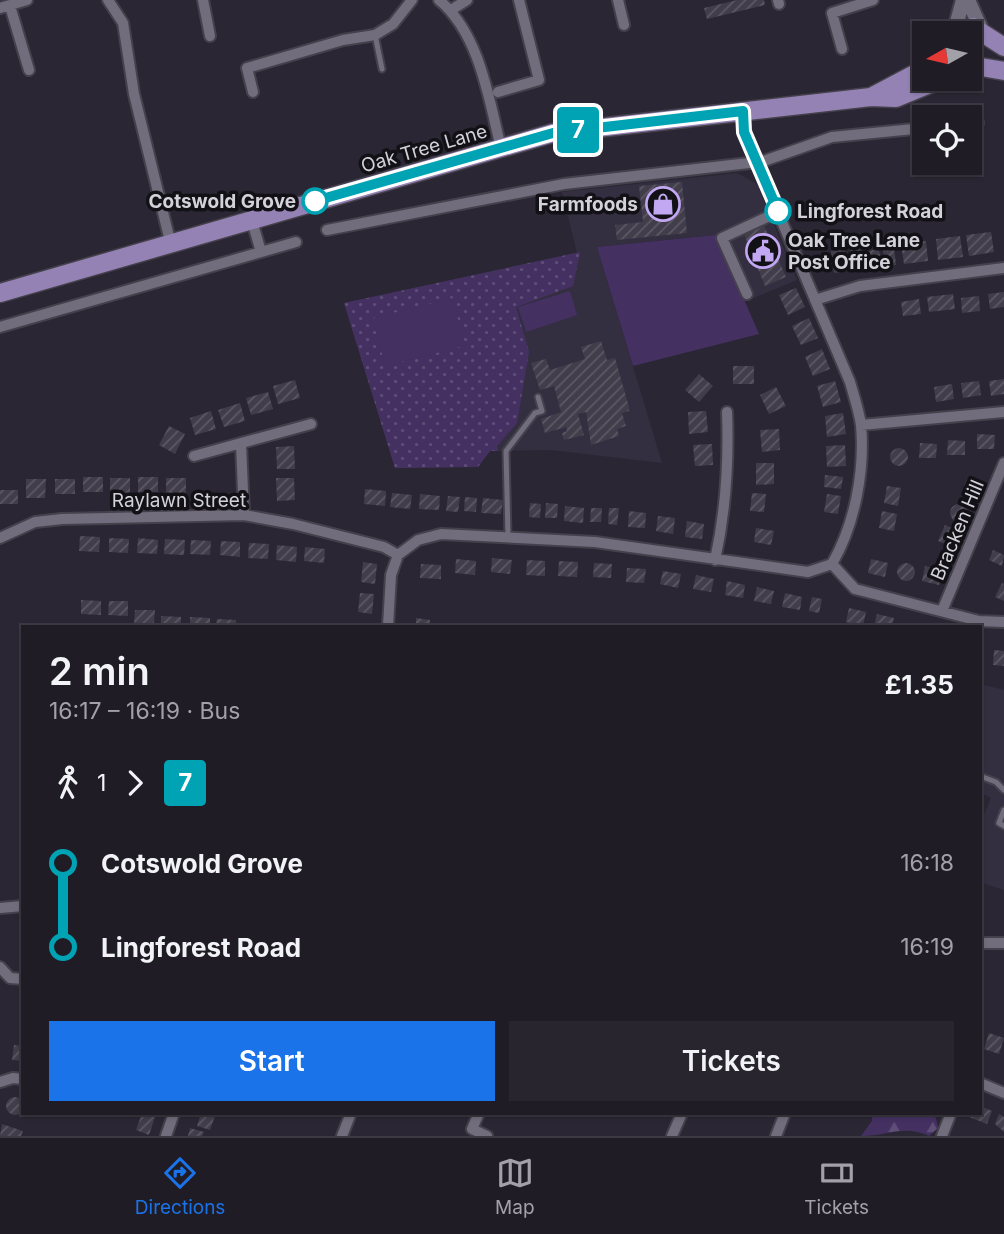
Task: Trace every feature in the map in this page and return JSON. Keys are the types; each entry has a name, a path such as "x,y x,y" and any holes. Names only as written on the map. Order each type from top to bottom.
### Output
{"main road":[{"path":"982,61 992,52 992,39"},
{"path":"982,69 1004,71"},
{"name":"Oak Tree Lane","path":"871,97 912,75"},
{"name":"Oak Tree Lane","path":"0,293 171,246 553,133 871,97 896,98 913,91"}],"street":[{"path":"27,0 5,7 29,70"},
{"path":"108,0 123,23 134,94 171,246"},
{"path":"203,0 210,36"},
{"path":"253,92 247,68 343,40 375,34 393,24 412,0"},
{"path":"439,0 452,10 469,39 501,148"},
{"path":"452,10 467,0"},
{"path":"498,92 539,80 519,0"},
{"path":"618,0 624,25"},
{"path":"959,21 965,0"},
{"path":"965,0 992,39"},
{"path":"842,49 832,13 876,1"},
{"path":"388,625 391,575 398,555 418,540 441,534 595,542 808,572 832,564 847,538 854,505 861,425 850,382 744,132 743,111"},
{"path":"327,230 565,184 758,163 832,137 912,129"},
{"path":"747,294 722,238 778,212"},
{"path":"252,221 261,252"},
{"path":"0,327 296,242"},
{"path":"815,300 860,286 1004,268"},
{"path":"715,560 726,512 729,462 727,412"},
{"path":"861,425 1004,412"},
{"path":"194,456 311,424"},
{"path":"241,443 244,516"},
{"name":"Bracken Hill","path":"942,611 1004,463"},
{"name":"Raylawn Street","path":"0,538 35,522 62,519 244,516 306,527 384,547 398,555"},
{"path":"832,564 855,589 942,611 968,622 1004,622"},
{"path":"0,908 21,906"},
{"path":"982,943 1004,943"},
{"path":"0,967 10,978 21,979"},
{"path":"0,1082 21,1079"},
{"path":"982,1084 1004,1093"},
{"path":"166,1136 173,1115"},
{"path":"342,1136 350,1115"},
{"path":"478,1115 472,1129 487,1136"},
{"path":"672,1136 681,1115"},
{"path":"776,1136 784,1115"},
{"path":"942,1136 950,1115"}],"lane":[{"path":"375,34 382,69"},
{"path":"508,536 506,451 535,413 542,411 538,397"},
{"path":"982,777 996,782 1004,790"},
{"path":"1004,810 999,823 1004,826"}],"shaded area":[{"path":"737,173 757,184 797,280 744,302 716,235 597,247 662,463 551,450 490,451 478,467 395,468 344,303 577,253 562,192"},
{"path":"982,684 1004,690 1004,890 982,883 982,820 991,798 982,794"}],"green space":[{"path":"716,235 759,334 633,366 597,247"},
{"path":"580,252 573,286 516,307 529,352 517,423 497,446 498,451 490,451 478,467 395,468 344,303"},
{"path":"570,291 577,315 526,332 518,307"},
{"path":"453,298 464,346 385,366 373,318"},
{"path":"872,1115 932,1115 936,1118 938,1128 929,1136 904,1131 861,1136 872,1121"}],"building":[{"path":"737,0 764,0 765,5 707,19 704,8"},
{"name":"Farmfoods","path":"682,182 687,233 617,240 615,225 643,222 639,186"},
{"path":"763,223 786,277 765,286 743,232"},
{"path":"991,232 994,252 969,256 966,235"},
{"path":"960,236 963,257 938,260 936,239"},
{"path":"926,241 928,261 904,264 901,244"},
{"path":"861,247 864,269 853,270 850,248"},
{"path":"894,247 896,265 885,266 883,248"},
{"path":"879,249 881,267 870,268 868,251"},
{"path":"845,250 847,271 834,273 831,251"},
{"path":"796,288 805,307 788,315 779,295"},
{"path":"1004,292 1004,307 990,309 988,294"},
{"path":"953,294 955,309 929,312 927,297"},
{"path":"979,296 980,311 962,313 961,298"},
{"path":"919,299 921,314 903,316 901,302"},
{"path":"809,318 818,338 801,345 792,326"},
{"path":"601,341 607,360 615,358 629,407 629,411 622,413 626,426 617,429 619,436 591,445 586,412 578,414 584,435 564,440 562,433 567,431 566,427 545,433 541,419 561,412 554,386 540,390 531,363 546,359 550,370 585,359 581,347"},
{"path":"822,349 830,369 813,376 805,357"},
{"path":"733,366 754,366 754,384 733,384"},
{"path":"699,374 713,386 699,402 685,390"},
{"path":"1004,379 1004,394 991,396 989,381"},
{"path":"295,380 300,398 278,404 273,386"},
{"path":"835,381 841,402 823,407 817,386"},
{"path":"979,381 981,395 963,398 961,383"},
{"path":"952,384 954,399 936,402 934,387"},
{"path":"776,387 786,406 769,414 760,395"},
{"path":"268,392 273,409 251,415 246,398"},
{"path":"240,403 245,421 224,427 218,410"},
{"path":"211,411 216,429 195,435 190,418"},
{"path":"706,411 708,432 689,434 688,412"},
{"path":"843,413 846,434 827,437 825,416"},
{"path":"169,426 185,434 175,454 159,445"},
{"path":"779,429 780,450 762,452 760,430"},
{"path":"977,434 995,435 994,449 977,449"},
{"path":"948,440 965,441 965,455 947,455"},
{"path":"920,443 937,444 936,458 919,458"},
{"path":"712,444 713,465 695,466 693,445"},
{"path":"845,445 846,466 827,467 826,446"},
{"path":"294,446 295,469 277,469 276,447"},
{"path":"899,448 905,451 908,457 905,463 899,466 893,463 890,457 893,451"},
{"path":"756,463 774,463 774,484 756,485"},
{"path":"825,475 843,477 841,489 824,487"},
{"path":"83,477 103,477 103,492 83,492"},
{"path":"138,477 158,477 158,492 138,492"},
{"path":"110,478 130,478 130,493 110,492"},
{"path":"166,478 186,478 186,493 166,493"},
{"path":"276,478 294,478 295,500 277,501"},
{"path":"26,479 46,479 45,498 26,498"},
{"path":"55,479 75,479 75,494 55,494"},
{"path":"967,479 981,485 975,501 961,496"},
{"path":"887,486 901,488 898,506 884,503"},
{"path":"365,489 386,491 385,506 364,504"},
{"path":"0,490 18,490 18,504 0,504"},
{"path":"392,493 412,495 410,509 390,507"},
{"path":"752,493 766,494 764,512 750,511"},
{"path":"420,494 440,496 439,510 419,509"},
{"path":"827,494 841,496 838,514 824,512"},
{"path":"448,496 460,497 458,512 446,511"},
{"path":"465,497 477,498 476,512 464,511"},
{"path":"483,498 503,500 501,514 481,513"},
{"path":"530,503 541,504 540,518 529,517"},
{"path":"546,503 558,504 557,518 545,518"},
{"path":"959,504 965,507 968,513 965,519 959,522 953,519 950,513 953,507"},
{"path":"565,506 584,508 583,523 564,521"},
{"path":"591,508 602,508 601,522 590,522"},
{"path":"609,508 619,508 617,525 608,524"},
{"path":"629,511 646,513 645,528 628,527"},
{"path":"882,511 897,514 894,531 879,528"},
{"path":"658,516 675,518 673,534 656,531"},
{"path":"687,521 704,524 702,539 685,537"},
{"path":"945,525 959,531 952,547 938,541"},
{"path":"756,528 774,531 771,545 754,542"},
{"path":"80,536 100,537 99,552 79,551"},
{"path":"109,538 129,539 128,553 109,552"},
{"path":"138,538 158,540 157,554 137,553"},
{"path":"165,539 185,540 184,555 164,554"},
{"path":"191,540 211,541 210,555 190,554"},
{"path":"221,541 240,542 240,557 220,555"},
{"path":"249,543 269,544 268,559 248,558"},
{"path":"277,545 297,547 296,562 276,560"},
{"path":"305,547 325,549 324,563 304,561"},
{"path":"993,550 1004,555 1002,566 989,560"},
{"path":"492,558 512,560 510,574 491,572"},
{"path":"456,559 476,561 475,575 455,573"},
{"path":"871,559 888,563 885,577 868,573"},
{"path":"527,560 545,561 545,576 526,575"},
{"path":"559,561 578,562 577,577 558,576"},
{"path":"363,562 377,564 375,584 361,582"},
{"path":"594,563 612,564 611,578 593,577"},
{"path":"906,563 912,566 915,572 912,578 906,581 900,578 897,572 900,566"},
{"path":"421,564 441,565 441,579 420,578"},
{"path":"925,566 942,570 939,585 922,581"},
{"path":"627,568 646,569 644,583 626,582"},
{"path":"663,571 681,574 678,588 660,584"},
{"path":"696,575 714,579 711,592 693,589"},
{"path":"727,581 745,585 743,598 725,595"},
{"path":"1002,583 1004,584 1004,601 995,597"},
{"path":"757,587 774,591 771,604 754,601"},
{"path":"360,593 374,594 372,614 358,612"},
{"path":"785,593 802,597 800,610 782,607"},
{"path":"812,597 822,599 819,613 809,611"},
{"path":"81,600 101,601 101,615 81,614"},
{"path":"109,601 128,601 128,616 108,615"},
{"path":"849,608 866,612 863,625 846,622"},
{"path":"135,610 155,610 154,624 134,624"},
{"path":"877,614 894,618 892,625 874,625"},
{"path":"161,616 181,617 181,625 161,625"},
{"path":"190,617 210,618 210,625 190,625"},
{"path":"416,618 430,620 430,625 416,625"},
{"path":"217,619 236,620 236,625 216,625"},
{"path":"994,650 1004,651 1004,666 993,665"},
{"path":"989,1033 1004,1038 999,1054 984,1049"},
{"path":"14,1045 21,1046 21,1061 12,1060"},
{"path":"12,1098 21,1100 21,1112 15,1115 9,1112 6,1106"},
{"path":"982,1107 992,1111 987,1124 969,1117 982,1115"},
{"path":"999,1114 1004,1117 1004,1132 995,1124"},
{"path":"141,1115 156,1115 149,1135 136,1130"},
{"path":"200,1115 215,1115 210,1130 197,1126"},
{"path":"2,1124 23,1131 21,1136 0,1136"},
{"path":"190,1128 204,1132 202,1136 188,1136"}],"bus line":[{"name":"7","path":"315,201 553,133 743,111 744,132 778,211"}],"place":[{"name":"Cotswold Grove","path":"315,201"},
{"name":"Farmfoods","path":"663,204"},
{"name":"Lingforest Road","path":"778,211"},
{"name":"Oak Tree Lane Post Office","path":"763,251"}]}
